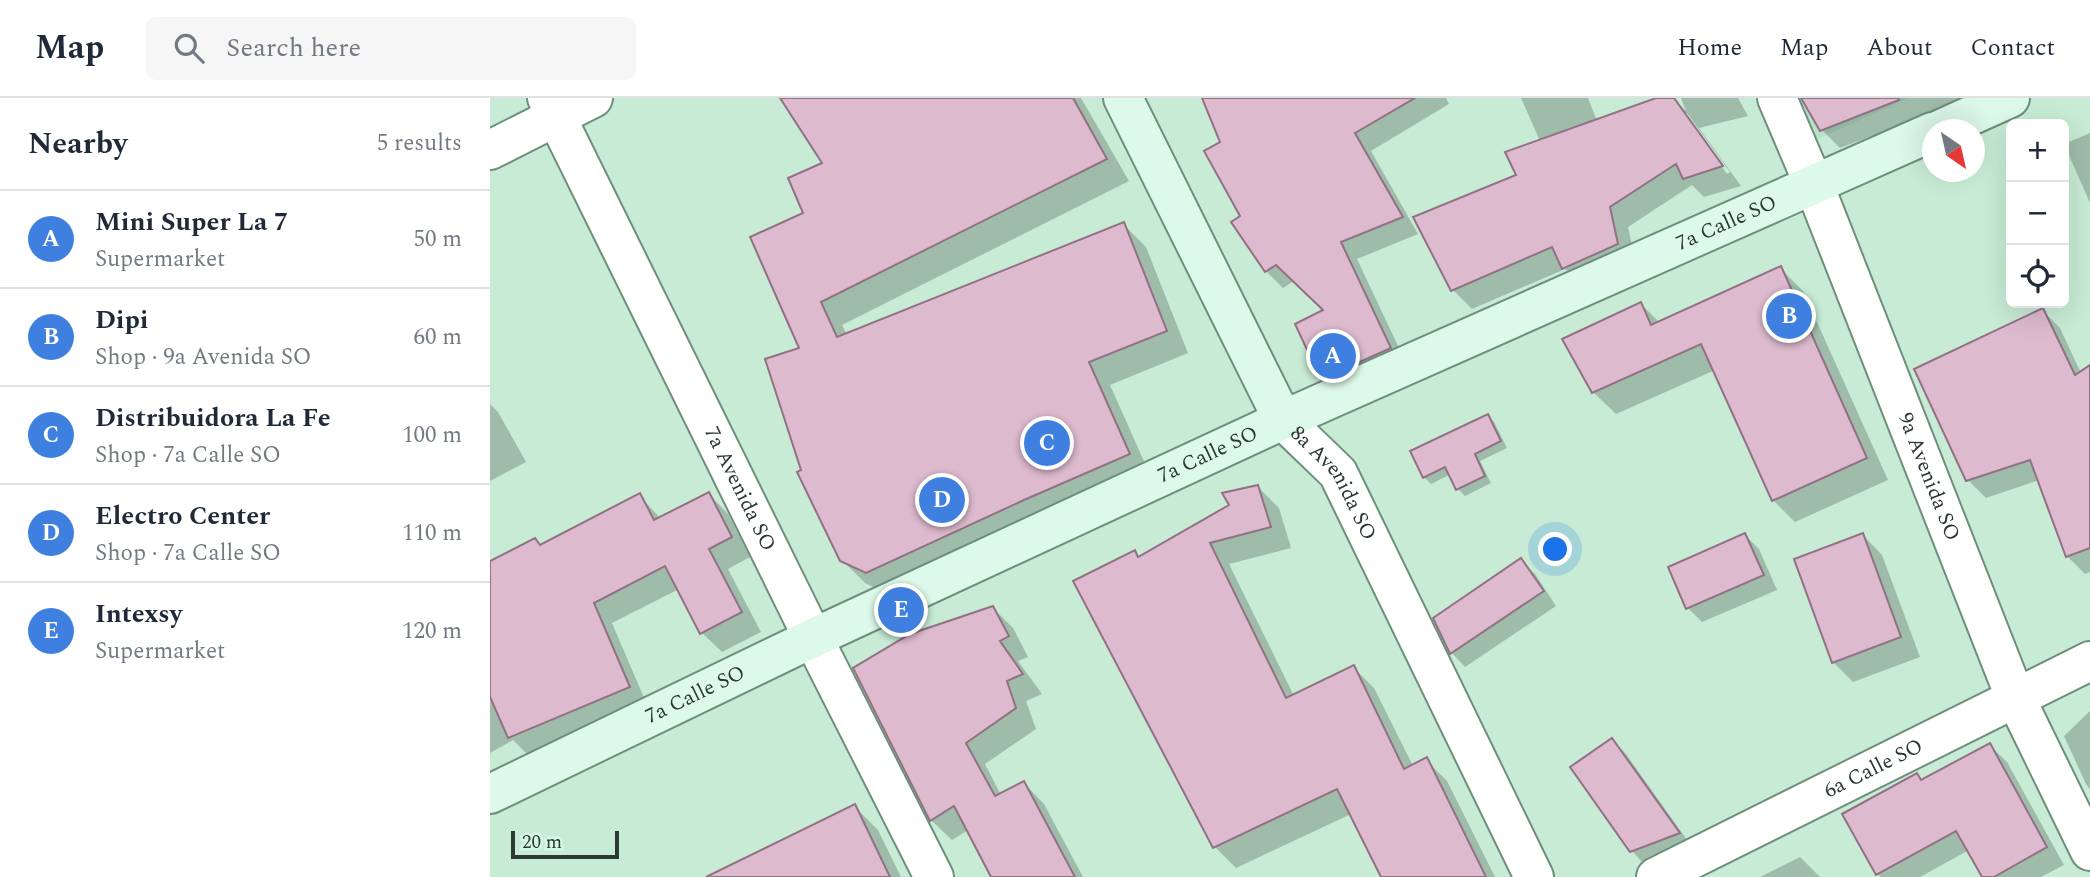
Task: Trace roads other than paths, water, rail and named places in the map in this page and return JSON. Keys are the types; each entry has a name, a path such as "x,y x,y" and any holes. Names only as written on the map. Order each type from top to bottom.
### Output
{"main road":[{"name":"8a Avenida SO","path":"1123,98 1283,420"},
{"path":"1963,119 2010,98"},
{"name":"7a Calle SO","path":"490,794 813,638 1283,420 1922,137"}],"street":[{"path":"490,150 552,107 593,98"},
{"name":"9a Avenida SO","path":"1776,98 1814,185 2015,697 2090,851"},
{"name":"7a Avenida SO","path":"552,107 813,638 934,877"},
{"name":"8a Avenida SO","path":"1283,420 1338,473 1534,877"},
{"name":"6a Calle SO","path":"1656,877 2090,661"}],"place":[{"name":"Dipi","path":"1789,316"},
{"name":"Mini Super La 7","path":"1333,356"},
{"name":"Distribuidora La Fe","path":"1047,443"},
{"name":"Electro Center","path":"942,500"},
{"name":"Intexsy","path":"901,610"}]}
